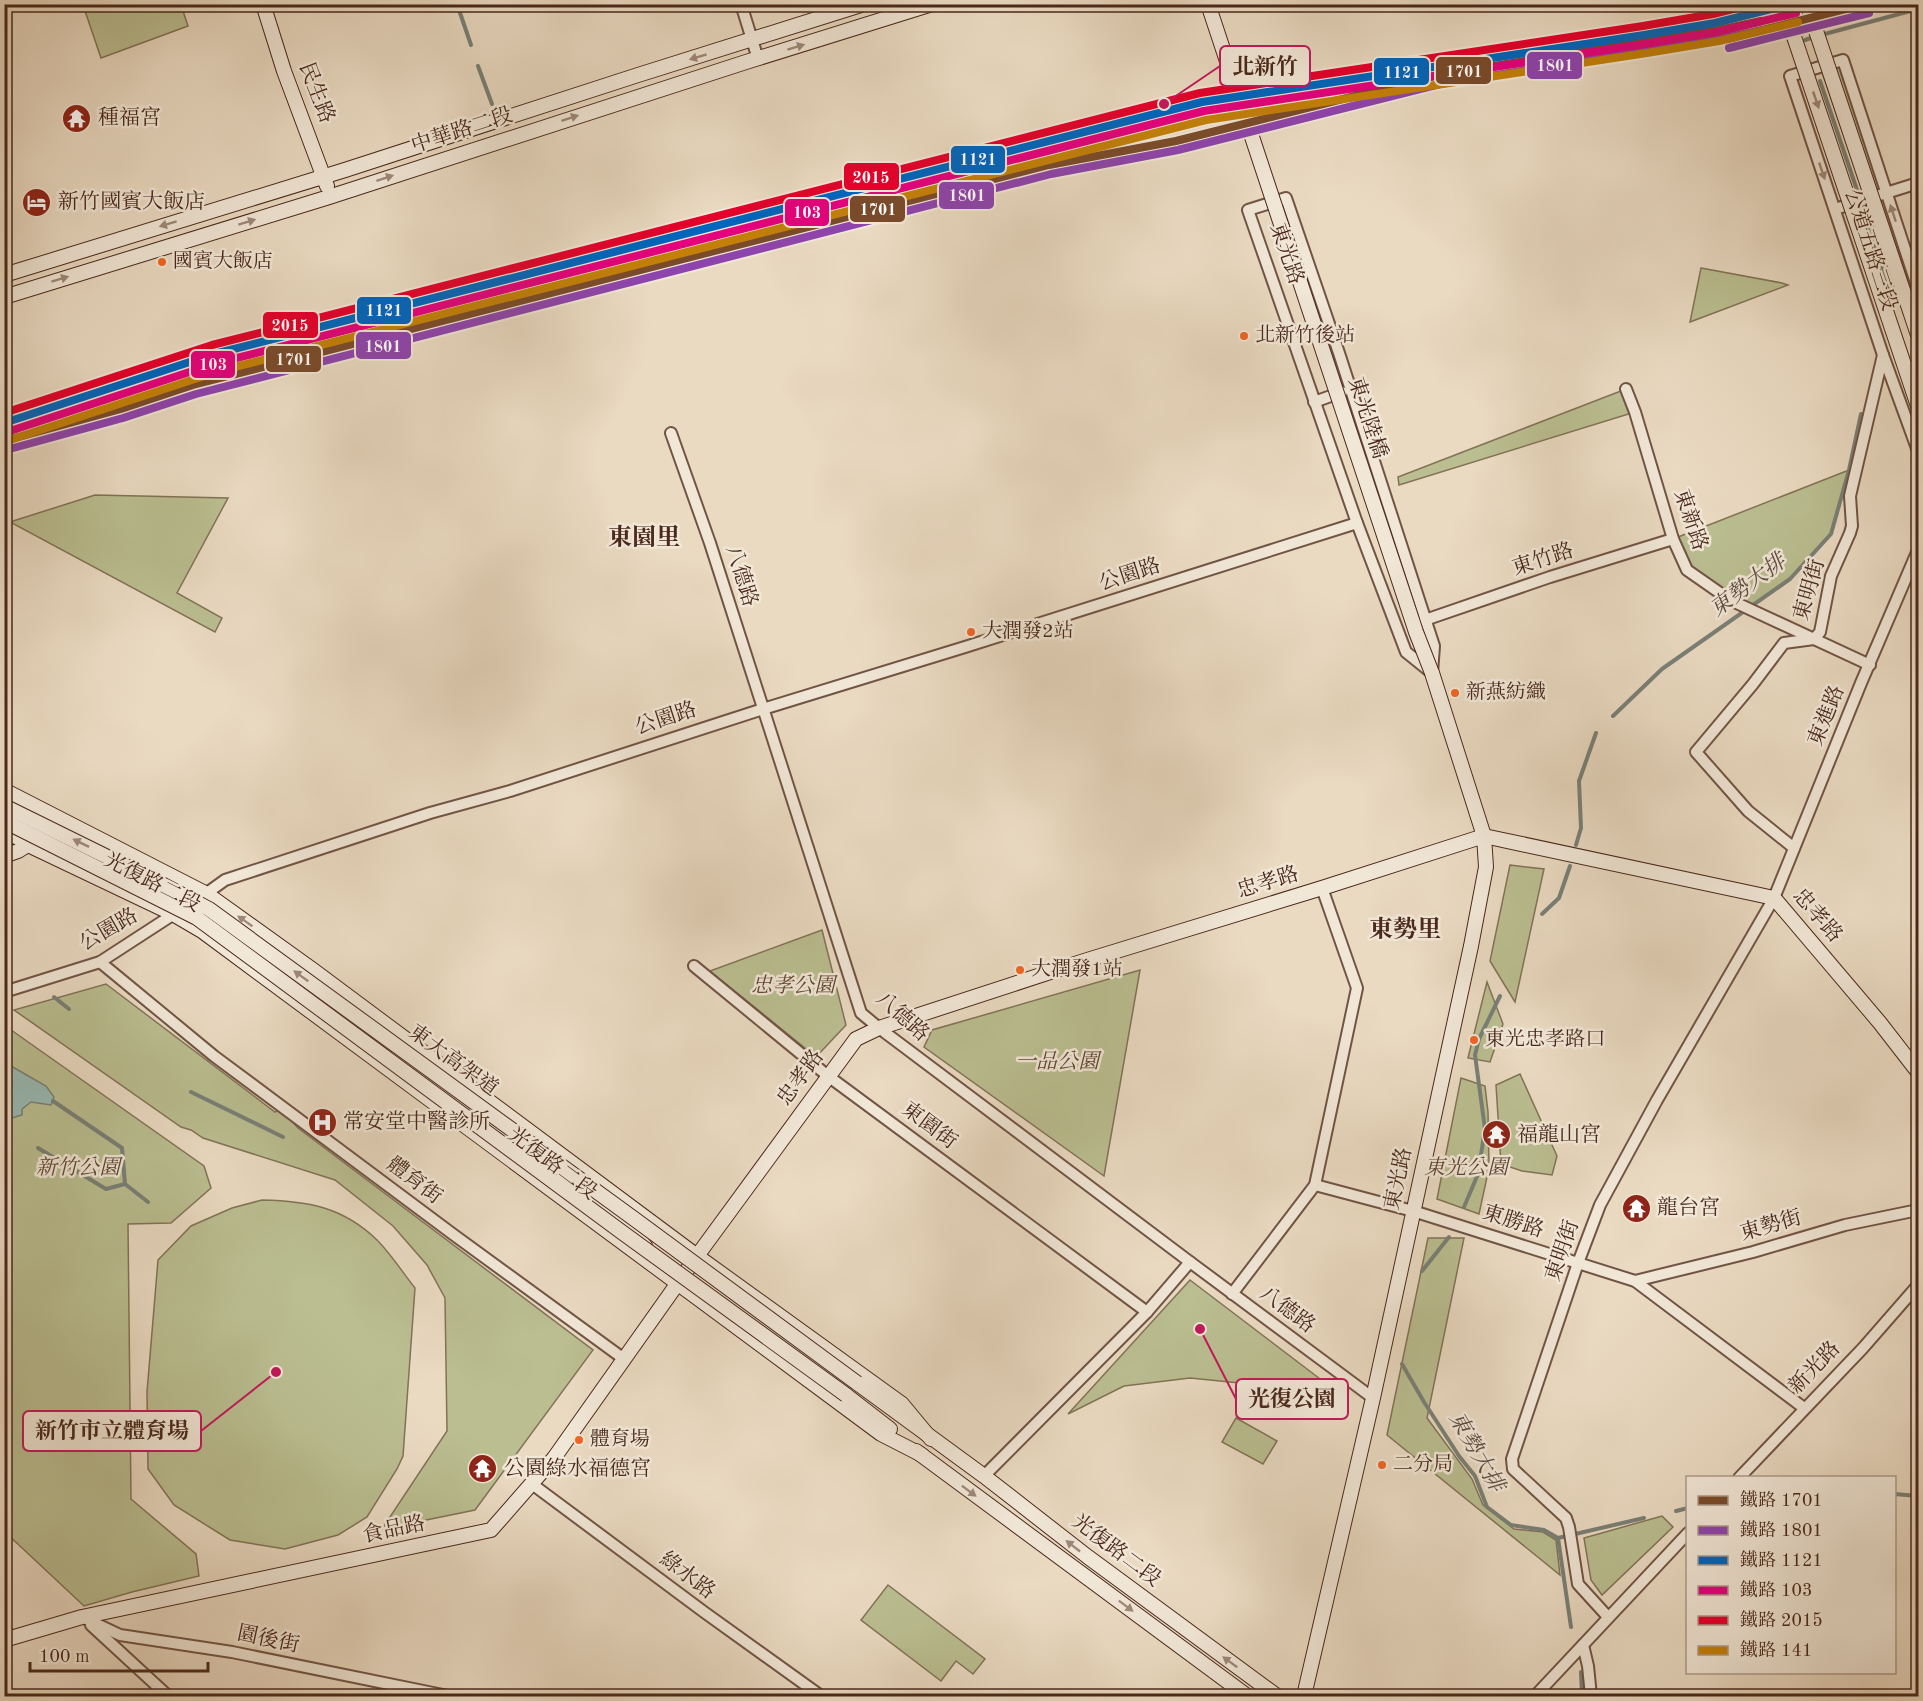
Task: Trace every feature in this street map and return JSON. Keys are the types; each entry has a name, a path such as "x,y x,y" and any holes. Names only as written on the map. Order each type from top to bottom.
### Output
{"street":[{"name":"民生路","path":"263,4 284,71 325,177 329,197"},
{"path":"741,4 758,58"},
{"name":"中華路二段","path":"4,275 325,177 864,4"},
{"name":"中華路二段","path":"4,297 329,197 932,4"},
{"name":"東光陸橋","path":"1208,4 1416,632 1432,673"},
{"name":"公道五路三段","path":"1783,4 1918,406"},
{"name":"公道五路三段","path":"1807,4 1918,335"},
{"name":"公道五路三段","path":"1918,289 1843,60 1790,76 1883,355 1918,451"},
{"path":"1835,209 1918,183"},
{"name":"東光路","path":"1304,1696 1373,1398 1486,867 1484,836 1432,673 1434,646 1286,198 1248,210 1357,523 1406,652 1432,673"},
{"path":"4,304 19,292"},
{"name":"東明街","path":"1794,848 1748,811 1696,752 1784,643 1814,639 1823,626 1825,602 1831,576 1850,533 1850,496 1883,355"},
{"name":"東新路","path":"1626,389 1673,539 1687,570 1730,600 1870,665"},
{"path":"1314,402 1351,390"},
{"name":"八德路","path":"671,433 712,549 861,1013 1373,1398"},
{"name":"公園路","path":"4,992 100,962 207,894 225,880 430,813 510,791 763,709 1357,523"},
{"name":"東竹路","path":"1425,620 1673,539"},
{"name":"東進路","path":"1774,898 1918,550"},
{"name":"光復路二段","path":"4,790 207,894 313,970 697,1256 902,1404 931,1439"},
{"path":"4,796 26,844"},
{"name":"東大高架道","path":"4,806 209,909 857,1383"},
{"name":"東大高架道","path":"4,821 197,918 846,1395"},
{"path":"4,856 72,824"},
{"name":"光復路二段","path":"4,833 173,914 202,931 881,1434 922,1455"},
{"name":"忠孝路","path":"678,1284 856,1039 879,1028 1084,961 1484,836 1774,898 1880,1023 1918,1072"},
{"path":"1232,1294 1315,1185 1357,988 1322,888"},
{"name":"東明街","path":"1608,1617 1578,1584 1566,1518 1513,1469 1512,1459 1578,1263 1600,1205 1657,1100 1774,898"},
{"name":"體育街","path":"100,962 214,1056 624,1359"},
{"name":"東園街","path":"694,966 828,1076 1147,1312"},
{"path":"297,992 319,998 629,1227 678,1284"},
{"name":"東勝路","path":"1315,1185 1413,1211 1635,1281 1804,1408"},
{"name":"東勢街","path":"1635,1281 1753,1252 1845,1225 1918,1210"},
{"path":"984,1476 1147,1312 1190,1262"},
{"name":"食品路","path":"4,1640 82,1617 491,1530 554,1458 678,1284"},
{"name":"新光路","path":"1741,1476 1863,1348 1918,1285"},
{"name":"光復路二段","path":"857,1383 1277,1696"},
{"name":"光復路二段","path":"846,1395 922,1455 1247,1696"},
{"name":"綠水路","path":"532,1484 821,1696"},
{"path":"1535,1696 1686,1535"},
{"path":"82,1617 168,1696"},
{"name":"園後街","path":"82,1617 120,1635 232,1652 448,1696"},
{"path":"1583,1645 1591,1696"}],"green space":[{"path":"83,5 181,5 188,26 101,58"},
{"path":"1839,66 1910,278 1894,283 1822,72"},
{"path":"1701,268 1782,283 1788,285 1690,322"},
{"path":"1626,389 1635,412 1399,485 1398,477"},
{"path":"1849,470 1831,534 1790,579 1748,608 1687,570 1673,539"},
{"path":"95,495 228,498 177,593 222,618 215,632 10,522"},
{"path":"1510,865 1544,869 1515,1002 1490,961"},
{"name":"忠孝公園","path":"822,930 846,1025 816,1057 710,971"},
{"name":"一品公園","path":"1140,970 1104,1176 924,1047 932,1030"},
{"path":"1487,982 1503,1024 1490,1062 1468,1058"},
{"path":"106,984 275,1112 281,1109 298,1128 593,1350 475,1510 382,1529 447,1431 445,1298 427,1265 393,1226 335,1180 203,1138 181,1127 14,1010"},
{"name":"新竹公園","path":"4,1025 204,1166 211,1188 171,1223 128,1224 131,1499 196,1554 199,1576 84,1606 5,1532"},
{"path":"1520,1074 1557,1156 1552,1175 1522,1171 1501,1164 1496,1085"},
{"name":"東光公園","path":"1461,1078 1485,1086 1489,1168 1479,1214 1437,1199"},
{"path":"262,1200 310,1204 351,1220 382,1245 415,1288 403,1456 397,1469 367,1517 338,1535 285,1549 230,1540 174,1505 148,1469 147,1392 158,1260 191,1226 232,1208"},
{"name":"東光公園","path":"1428,1238 1464,1238 1427,1418 1472,1479 1483,1505 1514,1529 1543,1532 1556,1540 1560,1575 1387,1435"},
{"path":"1190,1280 1336,1391 1190,1378 1124,1386 1068,1414"},
{"path":"1236,1418 1277,1441 1263,1464 1222,1442"},
{"path":"1662,1516 1673,1527 1602,1595 1591,1580 1584,1538"},
{"path":"888,1585 985,1659 973,1674 956,1661 941,1681 861,1620"}],"water":[{"path":"4,1062 46,1086 54,1097 51,1105 31,1102 22,1109 22,1115 5,1120"}],"waterway":[{"path":"457,4 471,45"},
{"path":"1821,35 1918,9"},
{"path":"1805,40 1814,37"},
{"path":"478,66 492,104"},
{"name":"東勢大排","path":"1820,81 1857,190"},
{"name":"東勢大排","path":"1863,210 1891,291"},
{"name":"東勢大排","path":"1613,716 1662,669 1790,579 1831,534 1849,470 1861,414"},
{"name":"東勢大排","path":"1576,845 1581,828 1579,781 1596,733"},
{"name":"東勢大排","path":"1542,914 1559,898 1570,866"},
{"name":"東勢大排","path":"1464,1207 1478,1174 1485,1129 1475,1055 1479,1039 1500,996"},
{"path":"54,997 69,1009"},
{"path":"191,1092 283,1137"},
{"path":"53,1101 122,1148 125,1184 148,1202"},
{"path":"38,1148 106,1189 125,1184"},
{"name":"東勢大排","path":"1422,1271 1449,1237"},
{"name":"東勢大排","path":"1402,1364 1459,1456 1475,1476 1487,1507 1511,1525 1544,1530 1558,1538 1571,1627"},
{"path":"1896,1494 1918,1496"},
{"path":"1676,1511 1686,1508"},
{"path":"1558,1538 1644,1518"},
{"name":"東勢大排","path":"1581,1672 1582,1696"}],"railway":[{"path":"1761,21 1835,4"},
{"path":"1482,68 1546,50"}],"rail line":[{"name":"2015","path":"4,413 212,345 1200,93 1643,26 1713,14 1753,4"},
{"name":"1121","path":"4,423 214,354 1202,102 1644,35 1715,23 1792,4"},
{"name":"1701","path":"1727,39 1865,4"},
{"name":"103","path":"7,432 217,363 1204,111 1645,44 1717,32 1796,13"},
{"name":"1801","path":"1729,48 1869,13"},
{"name":"1701","path":"4,441 121,409 193,385 1049,165 1176,141 1438,75 1719,30 1761,21"},
{"name":"141","path":"10,440 219,371 1206,120 1647,53 1719,41 1798,22"},
{"name":"1801","path":"6,450 123,418 196,394 1051,174 1178,150 1440,84 1763,30"}],"place":[{"name":"北新竹","path":"1164,104"},
{"name":"種福宮","path":"77,118"},
{"name":"新竹國賓大飯店","path":"37,202"},
{"name":"國賓大飯店","path":"162,262"},
{"name":"北新竹後站","path":"1244,336"},
{"name":"大潤發2站","path":"971,632"},
{"name":"新燕紡織","path":"1455,693"},
{"name":"大潤發1站","path":"1020,970"},
{"name":"東光忠孝路口","path":"1474,1040"},
{"name":"常安堂中醫診所","path":"322,1122"},
{"name":"福龍山宮","path":"1496,1135"},
{"name":"龍台宮","path":"1636,1208"},
{"name":"光復公園","path":"1200,1329"},
{"name":"新竹市立體育場","path":"276,1372"},
{"name":"體育場","path":"579,1440"},
{"name":"二分局","path":"1382,1465"},
{"name":"公園綠水福德宮","path":"483,1469"}],"district":[{"name":"東園里","path":"644,539"},
{"name":"東勢里","path":"1405,931"}]}
